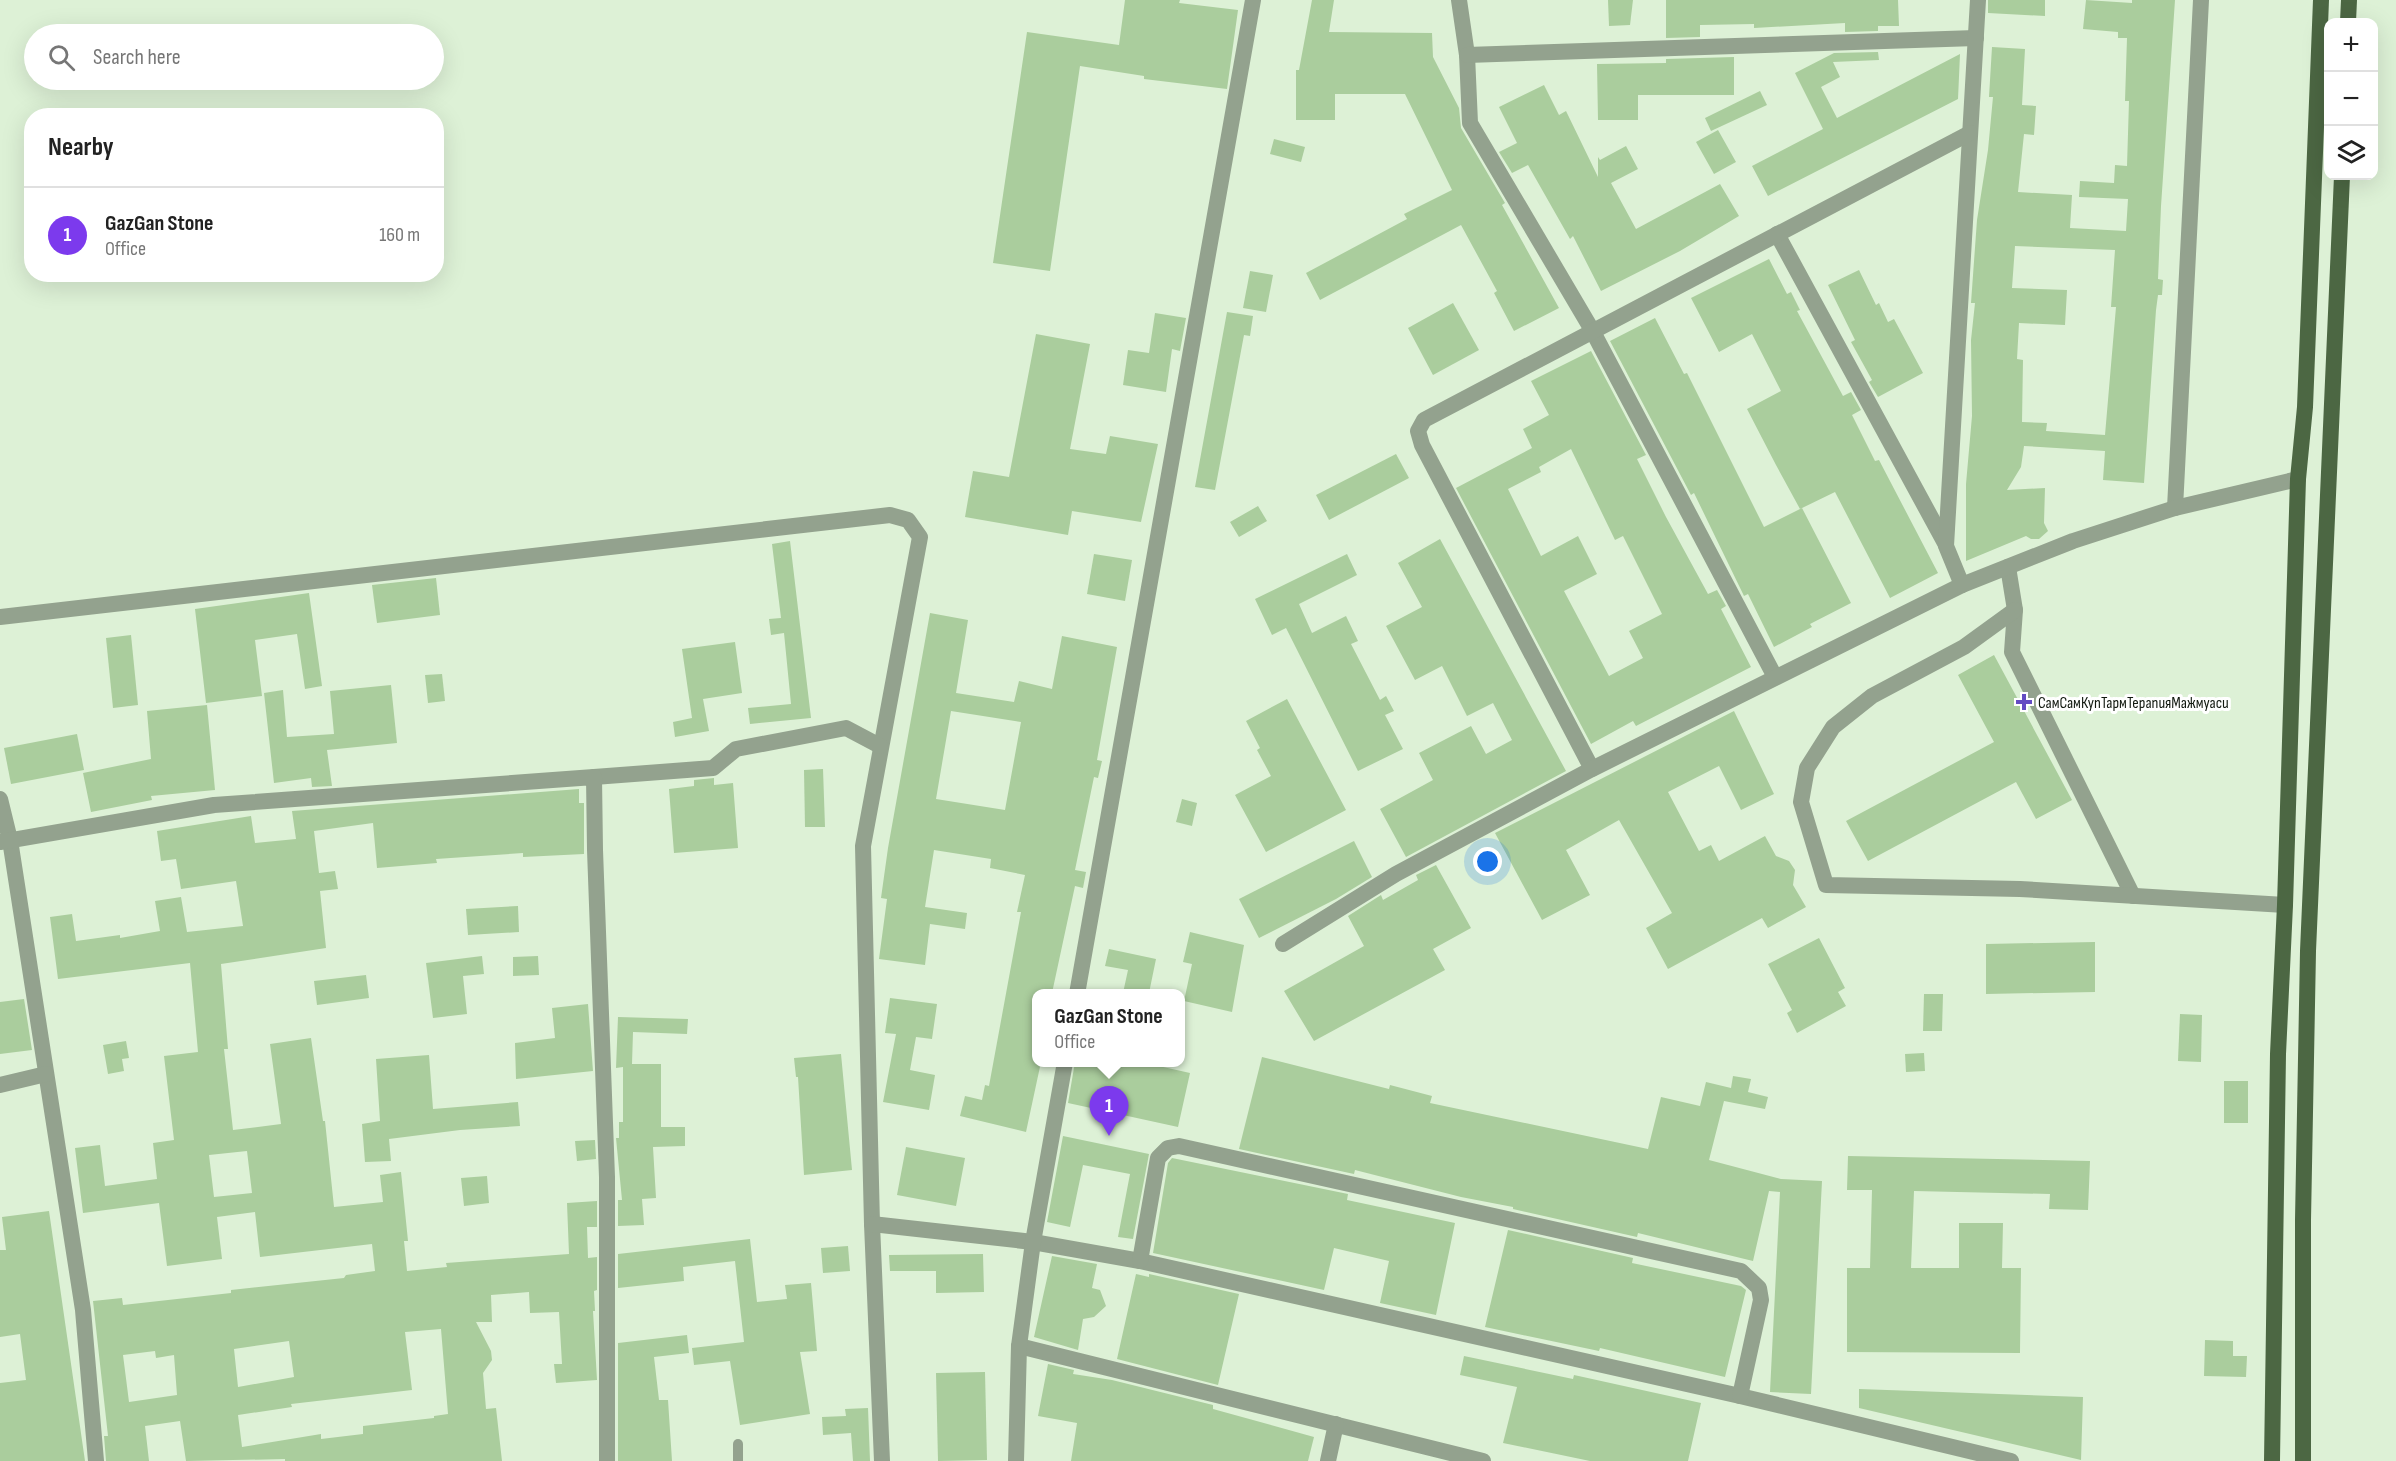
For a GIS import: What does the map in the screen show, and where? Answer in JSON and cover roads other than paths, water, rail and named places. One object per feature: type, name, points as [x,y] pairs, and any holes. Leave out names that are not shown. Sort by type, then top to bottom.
[{"type":"main road","points":[[2271,1461],[2278,1066],[2298,479],[2306,383],[2321,0]]},
{"type":"main road","points":[[2348,18],[2349,0]]},
{"type":"main road","points":[[2303,1461],[2302,1220],[2308,951],[2342,180]]},
{"type":"street","points":[[1078,989],[1253,0]]},
{"type":"street","points":[[1459,0],[1467,55],[1470,123],[1592,330],[1776,677]]},
{"type":"street","points":[[1946,546],[1978,0]]},
{"type":"street","points":[[2175,508],[2201,0]]},
{"type":"street","points":[[1467,55],[1976,38]]},
{"type":"street","points":[[1592,769],[1427,455],[1418,431],[1424,420],[1970,133]]},
{"type":"street","points":[[1777,234],[1946,546],[1962,585]]},
{"type":"street","points":[[1283,944],[1396,874],[1592,769],[1962,585],[2073,541],[2175,508],[2298,479]]},
{"type":"street","points":[[0,617],[890,515],[908,520],[920,537],[880,746],[864,846],[872,1224],[882,1461]]},
{"type":"street","points":[[2008,567],[2015,610],[2012,652],[2133,896]]},
{"type":"street","points":[[2015,610],[1964,647],[1872,696],[1833,727],[1807,768],[1800,802],[1826,885],[2020,889],[2285,905]]},
{"type":"street","points":[[5,841],[214,805],[713,768],[736,749],[846,728],[880,746]]},
{"type":"street","points":[[594,777],[594,850],[607,1177],[607,1461]]},
{"type":"street","points":[[0,799],[5,841],[46,1074],[82,1310],[96,1461]]},
{"type":"street","points":[[1016,1461],[1019,1346],[1033,1242],[1064,1067]]},
{"type":"street","points":[[0,1085],[46,1074]]},
{"type":"street","points":[[1140,1261],[1158,1158],[1168,1148],[1179,1146],[1741,1271],[1759,1288],[1761,1300],[1740,1396]]},
{"type":"street","points":[[872,1224],[1033,1242],[1140,1261],[1740,1396],[2011,1461]]},
{"type":"street","points":[[1019,1346],[1483,1461]]},
{"type":"street","points":[[1328,1461],[1336,1424]]},
{"type":"lane","points":[[738,1444],[738,1461]]},
{"type":"place","name":"СамСамКупТармТерапияМажмуаси","points":[[2024,702]]},
{"type":"place","name":"GazGan Stone","points":[[1109,1136]]}]
